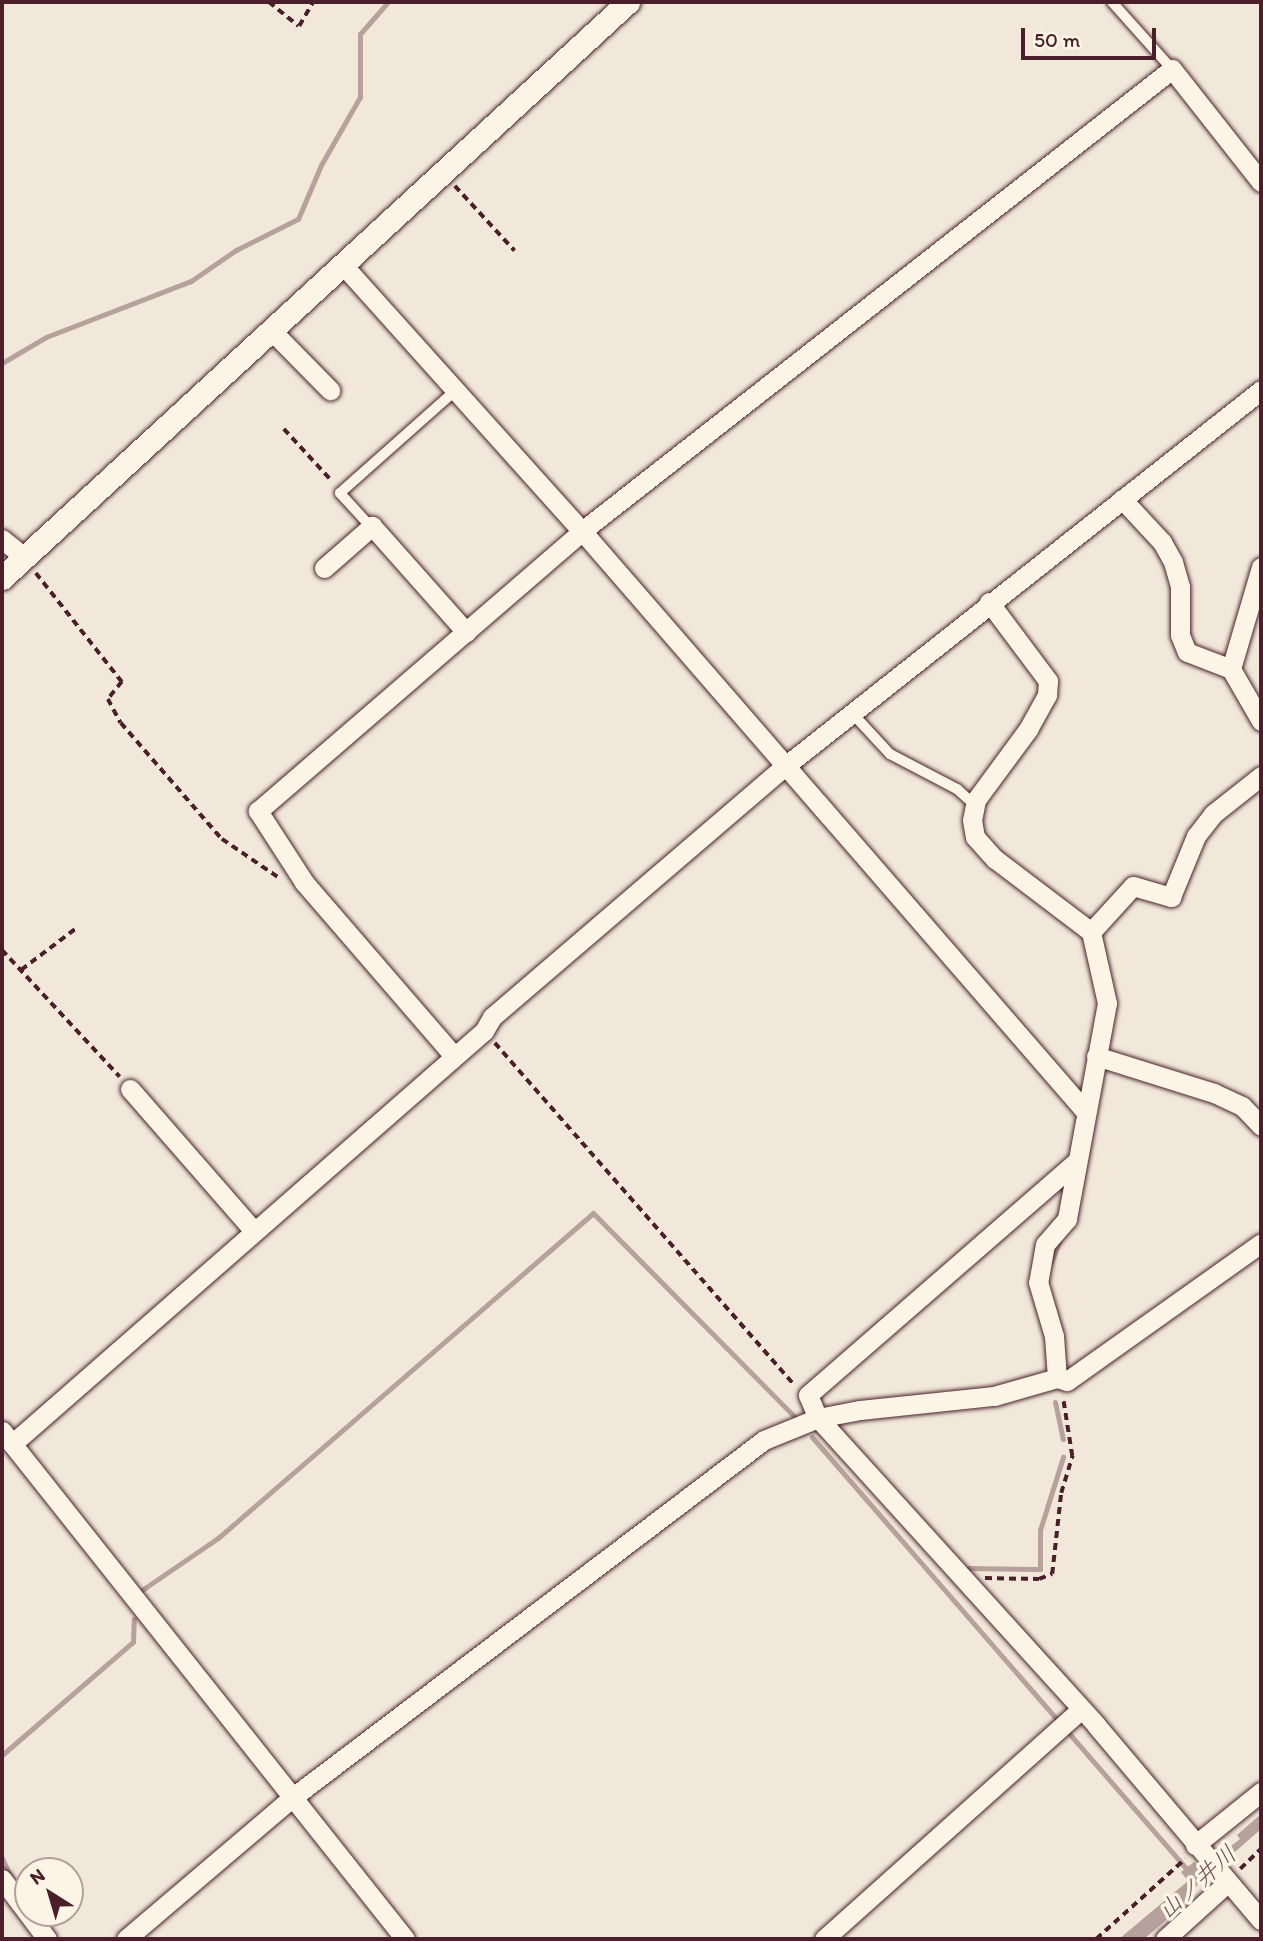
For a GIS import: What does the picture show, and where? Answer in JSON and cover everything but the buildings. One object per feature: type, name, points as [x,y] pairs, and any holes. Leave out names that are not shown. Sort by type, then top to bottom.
[{"type":"street","points":[[2,578],[270,329],[446,173],[628,2]]},
{"type":"street","points":[[454,1056],[303,882],[258,811],[582,531],[1172,69],[1261,181]]},
{"type":"street","points":[[343,265],[582,531],[1084,1111]]},
{"type":"street","points":[[270,329],[330,390]]},
{"type":"street","points":[[405,1939],[7,1438],[254,1231],[484,1031],[492,1017],[784,766],[850,711],[1261,390]]},
{"type":"street","points":[[1122,499],[1162,542],[1173,562],[1180,587],[1180,635],[1187,652],[1231,669],[1261,720]]},
{"type":"street","points":[[324,568],[370,527],[466,632]]},
{"type":"street","points":[[2,539],[24,558]]},
{"type":"street","points":[[1231,669],[1261,567]]},
{"type":"street","points":[[989,602],[1048,681],[1047,695],[975,806],[975,837],[995,859],[1091,932],[1107,1003],[1084,1111],[1067,1219],[1045,1244],[1038,1282],[1054,1336],[1057,1378]]},
{"type":"street","points":[[1091,932],[1133,886],[1171,897],[1196,836],[1213,814],[1261,776]]},
{"type":"street","points":[[1096,1056],[1214,1093],[1242,1106],[1261,1126]]},
{"type":"street","points":[[131,1089],[254,1231]]},
{"type":"street","points":[[1076,1163],[808,1395],[818,1418],[1079,1711],[1096,1725],[1261,1920]]},
{"type":"street","points":[[126,1939],[293,1797],[741,1454],[818,1418],[919,1401],[994,1396],[1057,1378],[1067,1381],[1261,1243]]},
{"type":"street","points":[[824,1939],[1079,1711]]},
{"type":"street","points":[[1196,1846],[1261,1792]]},
{"type":"street","points":[[2,1879],[47,1939]]},
{"type":"street","points":[[1165,1939],[1228,1882]]},
{"type":"lane","points":[[1112,2],[1172,69]]},
{"type":"lane","points":[[370,527],[341,491],[456,390]]},
{"type":"lane","points":[[850,711],[890,754],[957,789],[975,806]]},
{"type":"path","points":[[270,2],[299,26],[313,2]]},
{"type":"path","points":[[446,173],[474,210],[515,251]]},
{"type":"path","points":[[284,429],[341,491]]},
{"type":"path","points":[[24,558],[122,682],[108,699],[121,723],[222,839],[280,878]]},
{"type":"path","points":[[21,970],[75,929]]},
{"type":"path","points":[[2,950],[131,1089]]},
{"type":"path","points":[[484,1031],[800,1392],[808,1395]]},
{"type":"path","points":[[966,1583],[993,1575],[1039,1580],[1052,1574],[1061,1493],[1071,1469],[1073,1441],[1057,1378]]},
{"type":"path","points":[[1096,1939],[1196,1846]]},
{"type":"path","points":[[1228,1882],[1261,1849]]},
{"type":"water","name":"山ノ井川","points":[[1261,1814],[1261,1829],[1192,1890],[1193,1894],[1164,1922],[1144,1939],[1119,1939],[1188,1881],[1181,1872],[1194,1862],[1201,1869],[1240,1839],[1237,1835]]},
{"type":"waterway","points":[[2,363],[46,337],[191,281],[236,250],[298,219],[321,165],[360,97],[360,34],[388,2]]},
{"type":"waterway","points":[[142,1590],[218,1538],[593,1213],[795,1417]]},
{"type":"waterway","points":[[1051,1262],[1059,1242]]},
{"type":"waterway","points":[[1055,1402],[1063,1439]]},
{"type":"waterway","name":"山ノ井川","points":[[812,1437],[1191,1874]]},
{"type":"waterway","points":[[968,1568],[1040,1569],[1040,1530],[1063,1457]]},
{"type":"waterway","points":[[2,1755],[133,1642],[134,1619]]},
{"type":"waterway","points":[[2,1858],[10,1876]]}]
